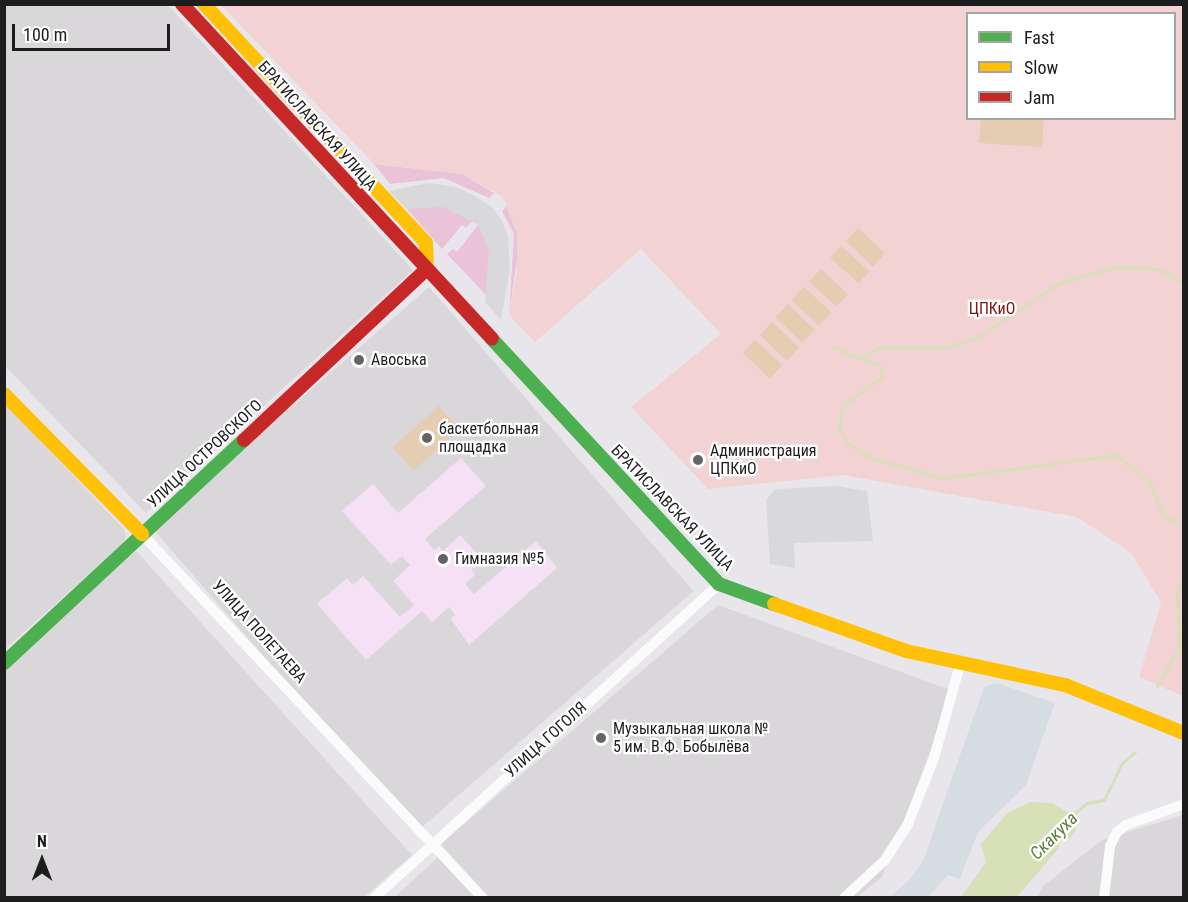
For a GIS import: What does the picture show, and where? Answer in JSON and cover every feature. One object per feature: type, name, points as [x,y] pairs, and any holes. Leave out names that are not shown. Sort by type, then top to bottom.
[{"type":"street","name":"БРАТИСЛАВСКАЯ УЛИЦА","points":[[183,4],[719,584],[855,635],[960,665],[988,666],[1039,677],[1184,733]]},
{"type":"street","name":"БРАТИСЛАВСКАЯ УЛИЦА","points":[[204,4],[426,243],[427,269]]},
{"type":"street","name":"УЛИЦА ОСТРОВСКОГО","points":[[4,663],[427,269]]},
{"type":"street","name":"УЛИЦА ПОЛЕТАЕВА","points":[[4,394],[142,534],[483,897]]},
{"type":"street","name":"УЛИЦА ГОГОЛЯ","points":[[374,897],[719,584]]},
{"type":"street","points":[[844,897],[885,860],[909,824],[934,758],[960,665]]},
{"type":"street","points":[[1104,897],[1110,846],[1117,832],[1126,825],[1184,804]]},
{"type":"shaded area","points":[[5,4],[168,5],[413,270],[146,513],[5,366]]},
{"type":"shaded area","points":[[981,120],[1044,120],[1042,147],[979,143]]},
{"type":"shaded area","points":[[374,164],[462,174],[494,193],[489,198],[444,178],[390,184]]},
{"type":"shaded area","points":[[428,183],[456,187],[475,196],[492,207],[502,221],[508,236],[510,268],[501,320],[485,302],[489,248],[478,225],[444,207],[407,209],[389,191]]},
{"type":"shaded area","points":[[419,206],[444,207],[473,220],[466,228],[462,225],[442,249],[407,209]]},
{"type":"shaded area","points":[[507,206],[517,234],[518,253],[509,315],[514,234],[502,211]]},
{"type":"shaded area","points":[[478,225],[489,248],[487,296],[447,254],[453,249],[457,252]]},
{"type":"shaded area","points":[[858,228],[885,253],[873,266],[846,241]]},
{"type":"shaded area","points":[[841,246],[869,271],[859,283],[830,258]]},
{"type":"shaded area","points":[[821,269],[848,294],[836,307],[809,281]]},
{"type":"shaded area","points":[[429,287],[693,591],[416,832],[152,528]]},
{"type":"shaded area","points":[[804,287],[831,312],[819,325],[792,300]]},
{"type":"shaded area","points":[[788,304],[815,330],[802,343],[775,317]]},
{"type":"shaded area","points":[[772,322],[799,347],[787,360],[760,335]]},
{"type":"shaded area","points":[[755,340],[782,365],[770,378],[743,353]]},
{"type":"shaded area","points":[[4,403],[124,529],[126,537],[121,545],[5,649]]},
{"type":"shaded area","name":"баскетбольная площадка","points":[[439,406],[460,429],[414,471],[393,447]]},
{"type":"shaded area","name":"Гимназия №5","points":[[461,458],[486,486],[425,539],[434,550],[439,546],[443,551],[460,535],[482,559],[471,569],[475,575],[465,584],[474,594],[536,541],[557,568],[469,645],[451,619],[455,615],[449,607],[432,622],[422,611],[366,660],[317,604],[347,578],[353,585],[363,576],[400,617],[414,605],[393,581],[410,565],[402,556],[391,565],[342,511],[373,484],[398,513]]},
{"type":"shaded area","points":[[836,486],[867,491],[873,541],[794,543],[795,568],[770,564],[766,500],[776,489]]},
{"type":"shaded area","points":[[136,551],[412,855],[364,897],[5,897],[4,669]]},
{"type":"shaded area","points":[[718,605],[953,691],[882,877],[857,897],[489,897],[441,844]]},
{"type":"shaded area","points":[[997,683],[1055,703],[1026,785],[978,832],[960,879],[948,875],[928,897],[890,897],[909,880],[923,861],[984,687]]},
{"type":"shaded area","points":[[1183,815],[1183,897],[1037,898],[1043,886],[1102,840]]},
{"type":"shaded area","points":[[438,857],[475,897],[394,898]]},
{"type":"green space","name":"ЦПКиО","points":[[221,5],[1183,5],[1183,696],[1139,677],[1161,602],[1131,553],[1077,517],[843,475],[708,489],[631,407],[721,334],[641,249],[535,342],[509,315],[517,271],[517,234],[503,197],[462,174],[374,164]]},
{"type":"water","points":[[1031,802],[1052,803],[1072,815],[1076,830],[1069,839],[1060,841],[1059,848],[1017,897],[961,897],[986,862],[981,844],[1007,813]]},
{"type":"waterway","points":[[861,357],[881,347],[949,347],[979,336],[1059,283],[1115,267],[1158,269],[1184,283]]},
{"type":"waterway","points":[[832,347],[880,366],[883,376],[843,405],[839,429],[847,442],[870,458],[944,478],[1116,455],[1151,484],[1163,516],[1184,525]]},
{"type":"waterway","name":"Скакуха","points":[[1157,686],[1179,648],[1177,591],[1184,578]]},
{"type":"waterway","name":"Скакуха","points":[[1069,818],[1087,803],[1104,800],[1122,763],[1135,752]]},
{"type":"traffic: fast","points":[[492,339],[719,584],[774,604]]},
{"type":"traffic: fast","points":[[4,663],[244,440]]},
{"type":"traffic: slow","points":[[204,4],[426,243],[427,269]]},
{"type":"traffic: slow","points":[[4,394],[142,534]]},
{"type":"traffic: slow","points":[[774,604],[906,651],[1065,685],[1184,733]]},
{"type":"traffic: jam","points":[[182,4],[492,339]]},
{"type":"traffic: jam","points":[[244,440],[427,269]]},
{"type":"place","name":"Авоська","points":[[359,360]]},
{"type":"place","name":"баскетбольная площадка","points":[[427,438]]},
{"type":"place","name":"Администрация ЦПКиО","points":[[698,460]]},
{"type":"place","name":"Гимназия №5","points":[[443,559]]},
{"type":"place","name":"Музыкальная школа № 5 им. В.Ф. Бобылёва","points":[[601,738]]}]
